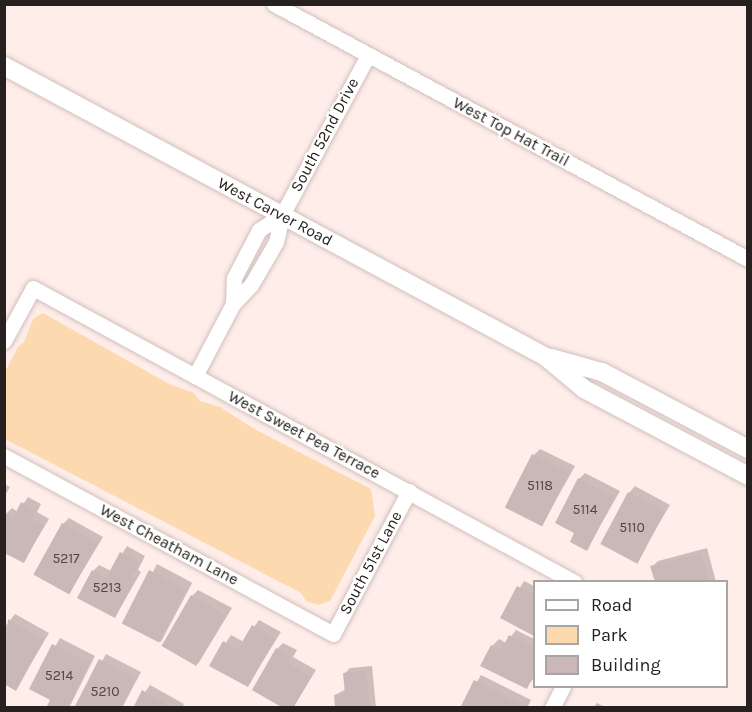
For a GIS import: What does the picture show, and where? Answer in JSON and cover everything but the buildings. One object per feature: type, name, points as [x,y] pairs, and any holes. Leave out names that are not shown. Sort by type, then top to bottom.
[{"type":"street","name":"West Top Hat Trail","points":[[274,4],[747,259]]},
{"type":"street","name":"South 52nd Drive","points":[[195,376],[233,304],[251,285],[276,242],[282,215],[368,55]]},
{"type":"street","name":"West Carver Road","points":[[4,66],[546,357],[584,389],[747,476]]},
{"type":"street","name":"West Sweet Pea Terrace","points":[[4,341],[33,288],[570,580]]},
{"type":"street","name":"West Carver Road","points":[[546,357],[602,372],[747,449]]},
{"type":"street","name":"West Cheatham Lane","points":[[4,456],[333,634]]},
{"type":"street","name":"South 51st Lane","points":[[333,634],[409,492]]},
{"type":"street","points":[[552,708],[562,688]]},
{"type":"green space","points":[[43,313],[169,384],[194,393],[200,401],[220,407],[256,430],[371,489],[375,516],[330,601],[318,605],[306,601],[301,593],[5,439],[5,372],[18,347],[24,342],[33,319]]}]
